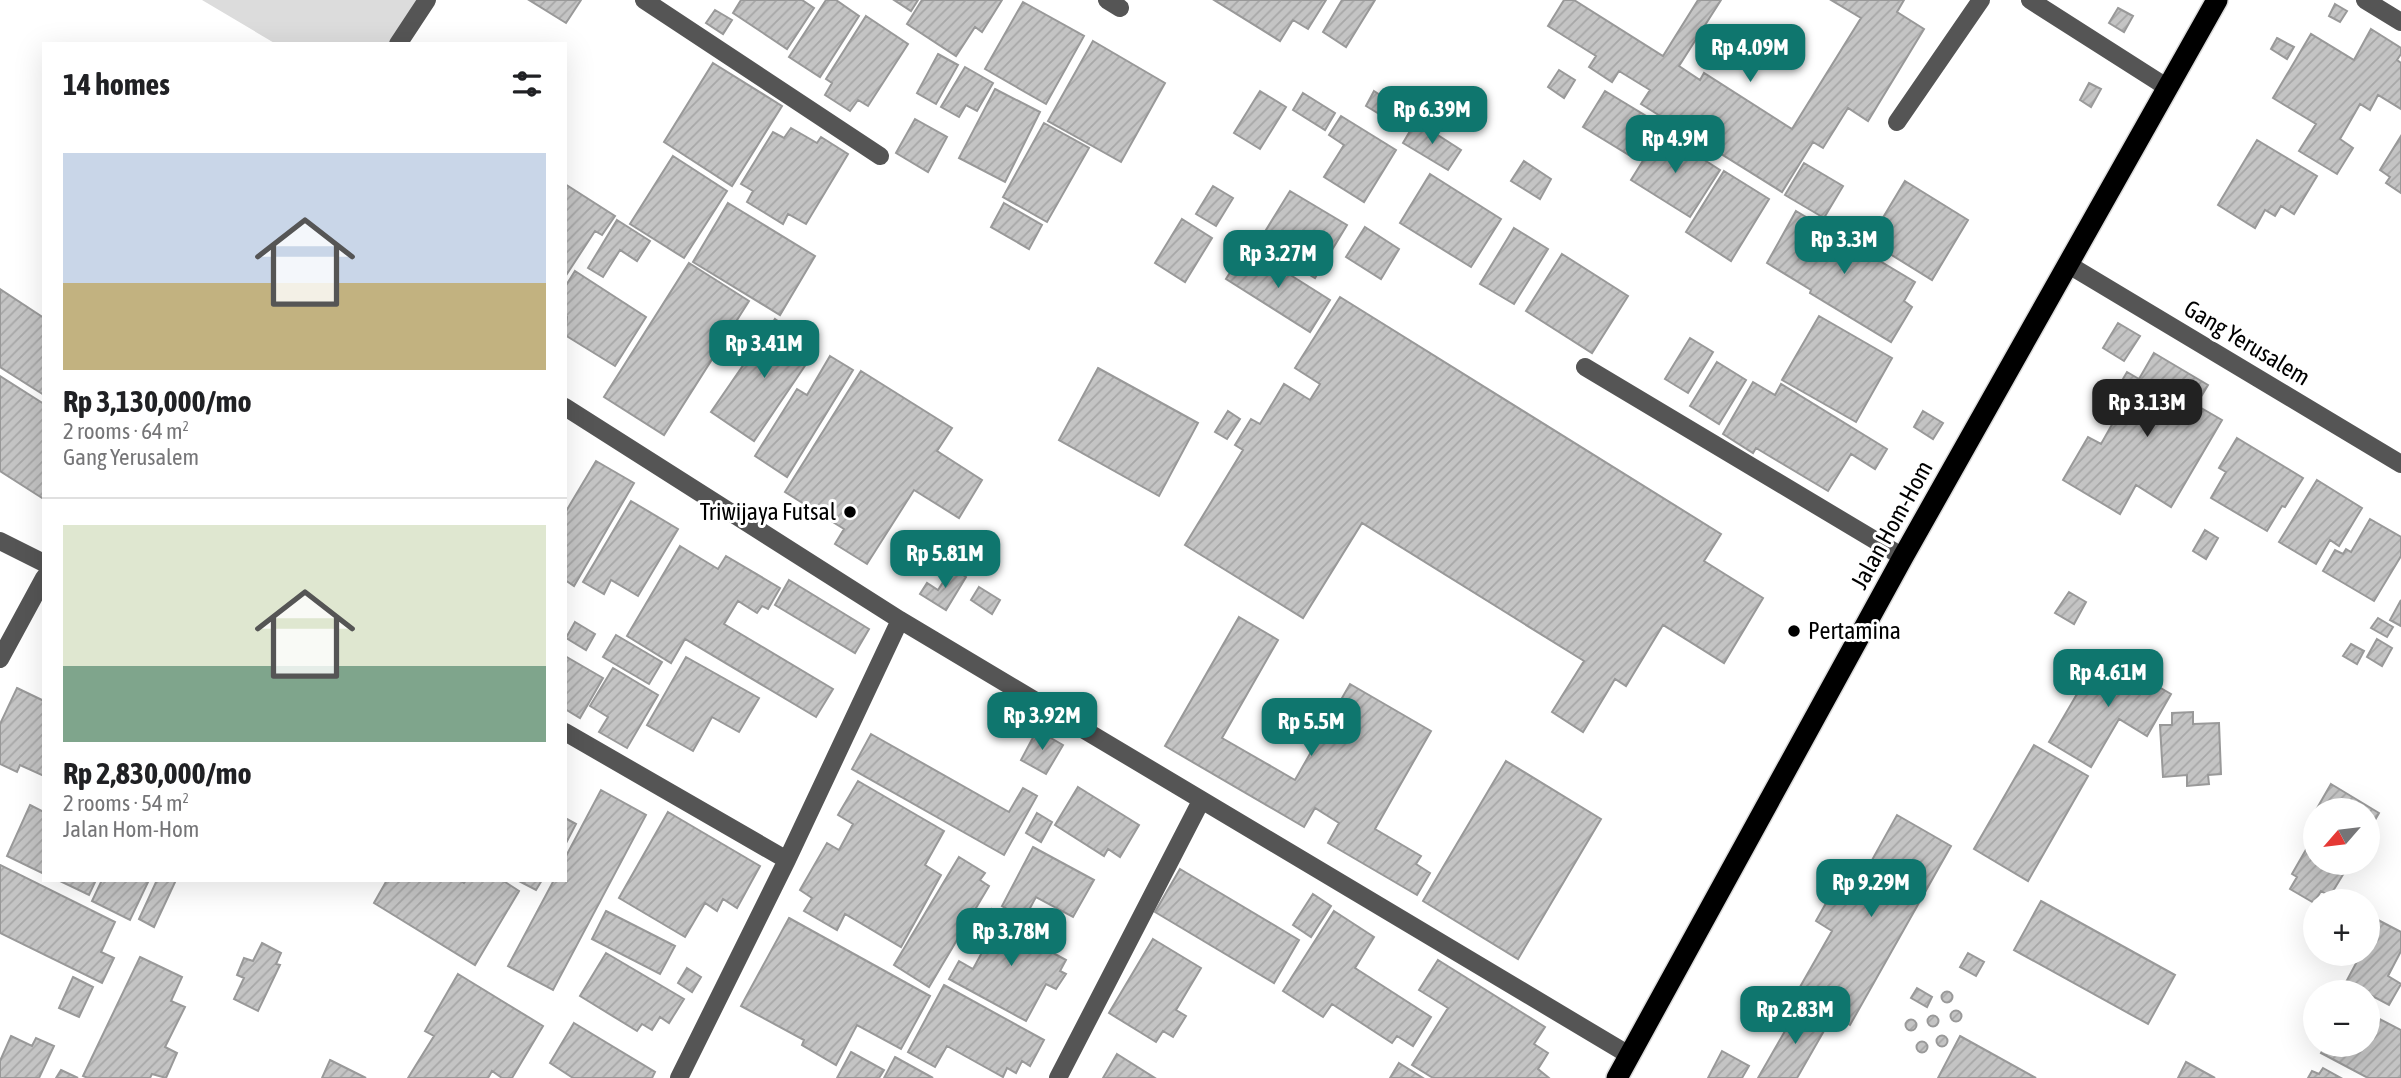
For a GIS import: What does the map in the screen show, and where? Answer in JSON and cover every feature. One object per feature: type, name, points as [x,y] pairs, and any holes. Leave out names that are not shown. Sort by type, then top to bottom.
[{"type":"highway","name":"Jalan Hom-Hom","points":[[1617,1078],[1903,556],[2217,0]]},
{"type":"street","points":[[399,42],[427,0]]},
{"type":"street","points":[[644,0],[880,156]]},
{"type":"street","points":[[1896,122],[1981,0]]},
{"type":"street","points":[[2030,0],[2168,88]]},
{"type":"street","points":[[2365,0],[2401,22]]},
{"type":"street","name":"Gang Yerusalem","points":[[2069,265],[2401,464]]},
{"type":"street","points":[[1585,367],[1903,556]]},
{"type":"street","points":[[567,408],[900,620],[1629,1055]]},
{"type":"street","points":[[0,541],[42,562]]},
{"type":"street","points":[[0,659],[42,582]]},
{"type":"street","points":[[679,1078],[787,860],[900,620]]},
{"type":"street","points":[[567,733],[787,860]]},
{"type":"street","points":[[1058,1078],[1201,801]]},
{"type":"shaded area","points":[[202,0],[425,0],[397,42],[273,42]]},
{"type":"building","points":[[529,0],[581,0],[566,23]]},
{"type":"building","points":[[741,0],[802,0],[814,8],[787,49],[733,13]]},
{"type":"building","points":[[826,0],[836,0],[859,16],[820,77],[789,57]]},
{"type":"building","points":[[894,0],[918,0],[911,11]]},
{"type":"building","points":[[922,0],[1002,0],[982,32],[975,27],[956,56],[907,24]]},
{"type":"building","points":[[1214,0],[1326,0],[1308,29],[1293,20],[1280,41]]},
{"type":"building","points":[[1342,0],[1375,0],[1346,47],[1323,32]]},
{"type":"building","points":[[1564,0],[1574,0],[1663,56],[1698,0],[1721,0],[1679,66],[1700,80],[1704,73],[1792,129],[1861,18],[1831,0],[1904,0],[1897,12],[1924,29],[1868,121],[1848,108],[1823,148],[1813,142],[1782,192],[1641,104],[1650,90],[1619,71],[1612,82],[1589,67],[1596,56],[1548,26]]},
{"type":"building","points":[[1023,2],[1084,36],[1046,104],[985,69]]},
{"type":"building","points":[[2335,4],[2347,11],[2340,22],[2329,16]]},
{"type":"building","points":[[2118,8],[2133,16],[2124,32],[2109,23]]},
{"type":"building","points":[[715,10],[732,20],[723,34],[706,23]]},
{"type":"building","points":[[866,16],[908,44],[868,106],[858,100],[850,111],[825,95],[832,83],[826,79]]},
{"type":"building","points":[[2371,29],[2401,48],[2397,60],[2401,63],[2401,109],[2378,95],[2370,110],[2360,104],[2340,139],[2353,148],[2337,174],[2299,151],[2316,124],[2273,98],[2311,34],[2354,60]]},
{"type":"building","points":[[2277,38],[2294,47],[2287,59],[2271,49]]},
{"type":"building","points":[[1093,41],[1165,83],[1121,162],[1048,121]]},
{"type":"building","points":[[938,54],[958,65],[936,104],[917,93]]},
{"type":"building","points":[[713,63],[782,106],[732,186],[664,142]]},
{"type":"building","points":[[965,67],[993,83],[977,111],[966,105],[959,117],[941,107]]},
{"type":"building","points":[[1559,70],[1575,80],[1564,98],[1548,87]]},
{"type":"building","points":[[2089,83],[2101,89],[2091,107],[2080,100]]},
{"type":"building","points":[[995,89],[1040,112],[1005,182],[959,158]]},
{"type":"building","points":[[1260,91],[1286,107],[1260,149],[1234,133]]},
{"type":"building","points":[[1374,91],[1399,107],[1391,121],[1366,106]]},
{"type":"building","points":[[1605,91],[1651,119],[1647,127],[1654,132],[1639,156],[1631,151],[1629,155],[1583,127]]},
{"type":"building","points":[[1303,93],[1335,113],[1325,130],[1293,110]]},
{"type":"building","points":[[1341,116],[1396,150],[1364,202],[1324,177],[1344,145],[1329,135]]},
{"type":"building","points":[[915,119],[947,137],[928,172],[896,153]]},
{"type":"building","points":[[1416,121],[1461,150],[1448,170],[1403,143]]},
{"type":"building","points":[[1044,123],[1089,148],[1047,222],[1003,197]]},
{"type":"building","points":[[791,128],[817,143],[821,137],[848,154],[806,224],[788,214],[783,224],[747,202],[753,191],[741,184],[773,132],[784,138]]},
{"type":"building","points":[[1661,132],[1720,170],[1690,217],[1631,180]]},
{"type":"building","points":[[2401,136],[2401,193],[2386,183],[2390,177],[2380,170]]},
{"type":"building","points":[[2257,140],[2317,176],[2294,214],[2281,206],[2275,216],[2265,210],[2255,228],[2218,205]]},
{"type":"building","points":[[673,156],[727,191],[684,258],[630,224]]},
{"type":"building","points":[[1524,161],[1551,179],[1540,199],[1511,181]]},
{"type":"building","points":[[1804,163],[1843,186],[1824,218],[1785,195]]},
{"type":"building","points":[[1724,171],[1769,199],[1731,261],[1686,232]]},
{"type":"building","points":[[1430,174],[1501,219],[1471,267],[1400,223]]},
{"type":"building","points":[[1905,181],[1968,220],[1932,280],[1869,241]]},
{"type":"building","points":[[567,185],[615,216],[602,235],[595,231],[567,274]]},
{"type":"building","points":[[1213,186],[1233,198],[1216,226],[1196,214]]},
{"type":"building","points":[[1290,191],[1347,225],[1315,278],[1258,243]]},
{"type":"building","points":[[728,203],[815,256],[780,315],[693,262]]},
{"type":"building","points":[[1004,203],[1042,225],[1029,249],[991,227]]},
{"type":"building","points":[[1796,211],[1915,282],[1904,301],[1912,307],[1891,342],[1810,293],[1811,290],[1767,263]]},
{"type":"building","points":[[1182,219],[1212,238],[1185,282],[1155,263]]},
{"type":"building","points":[[617,220],[650,241],[637,261],[620,250],[603,277],[588,268]]},
{"type":"building","points":[[1365,227],[1399,249],[1381,279],[1346,257]]},
{"type":"building","points":[[1514,228],[1548,249],[1514,304],[1480,284]]},
{"type":"building","points":[[1246,247],[1330,300],[1310,332],[1226,279]]},
{"type":"building","points":[[1562,254],[1628,296],[1592,353],[1526,311]]},
{"type":"building","points":[[689,263],[749,301],[664,435],[604,397]]},
{"type":"building","points":[[575,271],[646,317],[615,366],[567,336],[567,284]]},
{"type":"building","points":[[0,289],[42,317],[42,394],[0,367]]},
{"type":"building","points":[[1340,297],[1721,534],[1704,561],[1763,598],[1724,663],[1663,625],[1626,686],[1615,679],[1583,732],[1552,712],[1584,661],[1362,523],[1303,618],[1185,545],[1243,450],[1235,445],[1251,419],[1260,424],[1284,384],[1310,400],[1320,384],[1295,368]]},
{"type":"building","points":[[1819,316],[1892,358],[1856,422],[1782,380]]},
{"type":"building","points":[[775,319],[817,348],[754,441],[711,412]]},
{"type":"building","points":[[2118,323],[2140,336],[2124,361],[2103,348]]},
{"type":"building","points":[[1690,338],[1713,352],[1688,393],[1665,379]]},
{"type":"building","points":[[2154,353],[2208,385],[2196,405],[2222,420],[2171,507],[2136,485],[2120,514],[2063,480],[2088,437],[2101,444],[2122,407],[2110,401],[2127,372],[2139,379]]},
{"type":"building","points":[[830,356],[853,370],[787,477],[755,456],[797,389],[807,395]]},
{"type":"building","points":[[1717,362],[1746,380],[1719,424],[1690,406]]},
{"type":"building","points":[[1098,368],[1198,423],[1159,496],[1059,440]]},
{"type":"building","points":[[861,371],[952,428],[937,451],[982,480],[959,518],[914,490],[867,564],[835,544],[844,529],[785,492]]},
{"type":"building","points":[[0,376],[42,403],[42,498],[0,471]]},
{"type":"building","points":[[1753,382],[1775,395],[1781,384],[1887,449],[1875,469],[1851,454],[1828,491],[1756,448],[1753,453],[1723,434]]},
{"type":"building","points":[[1228,411],[1240,419],[1227,439],[1215,432]]},
{"type":"building","points":[[1923,411],[1943,423],[1933,439],[1914,427]]},
{"type":"building","points":[[2237,438],[2303,478],[2267,531],[2211,498],[2226,472],[2219,468]]},
{"type":"building","points":[[596,461],[634,483],[574,586],[567,581],[567,510]]},
{"type":"building","points":[[2317,480],[2362,508],[2339,546],[2330,540],[2316,564],[2279,542]]},
{"type":"building","points":[[631,501],[678,529],[638,596],[611,580],[604,594],[583,582]]},
{"type":"building","points":[[2370,519],[2401,537],[2401,556],[2374,601],[2323,571],[2335,550],[2343,554],[2346,549],[2351,552]]},
{"type":"building","points":[[2205,530],[2218,538],[2206,559],[2193,551]]},
{"type":"building","points":[[680,546],[718,569],[726,556],[780,588],[768,609],[762,606],[757,613],[738,601],[724,624],[833,689],[816,717],[685,639],[671,663],[627,636]]},
{"type":"building","points":[[952,568],[966,577],[946,610],[920,594],[927,583],[938,590]]},
{"type":"building","points":[[789,580],[869,629],[855,653],[775,605]]},
{"type":"building","points":[[979,587],[1000,600],[992,614],[971,600]]},
{"type":"building","points":[[2069,592],[2086,602],[2074,624],[2055,613]]},
{"type":"building","points":[[2401,600],[2401,626],[2390,620]]},
{"type":"building","points":[[1239,617],[1278,640],[1222,738],[1295,780],[1350,684],[1431,731],[1375,829],[1421,856],[1416,864],[1430,873],[1417,895],[1328,843],[1339,823],[1315,808],[1304,827],[1165,746]]},
{"type":"building","points":[[2378,618],[2393,627],[2387,637],[2371,628]]},
{"type":"building","points":[[575,622],[595,634],[586,650],[567,636]]},
{"type":"building","points":[[616,635],[662,662],[649,684],[603,657]]},
{"type":"building","points":[[2377,639],[2392,648],[2382,666],[2367,657]]},
{"type":"building","points":[[2351,644],[2364,651],[2357,664],[2343,656]]},
{"type":"building","points":[[2101,653],[2171,694],[2147,736],[2119,719],[2091,767],[2049,742]]},
{"type":"building","points":[[567,657],[603,678],[580,718],[567,710]]},
{"type":"building","points":[[686,657],[759,698],[739,732],[712,717],[693,751],[647,725]]},
{"type":"building","points":[[613,668],[658,695],[627,748],[599,732],[608,717],[590,706]]},
{"type":"building","points":[[17,688],[42,700],[42,775],[20,765],[17,772],[0,764],[0,724]]},
{"type":"building","points":[[2193,712],[2193,724],[2219,723],[2221,774],[2208,775],[2209,784],[2187,786],[2187,775],[2163,777],[2160,725],[2172,725],[2172,713]]},
{"type":"building","points":[[1037,730],[1063,745],[1046,774],[1021,760]]},
{"type":"building","points":[[871,734],[1009,812],[1023,788],[1037,796],[1004,855],[852,769]]},
{"type":"building","points":[[2034,745],[2088,776],[2028,881],[1974,849]]},
{"type":"building","points":[[1506,761],[1601,819],[1518,959],[1423,901]]},
{"type":"building","points":[[858,781],[944,831],[925,865],[941,875],[901,947],[845,914],[837,930],[804,911],[812,898],[800,890],[827,843],[839,850],[853,824],[838,815]]},
{"type":"building","points":[[2331,784],[2354,798],[2323,798]]},
{"type":"building","points":[[1078,787],[1139,825],[1120,857],[1108,849],[1104,856],[1055,825]]},
{"type":"building","points":[[601,790],[646,815],[553,990],[508,966],[553,882],[567,882],[567,854]]},
{"type":"building","points":[[30,805],[42,811],[42,873],[7,856]]},
{"type":"building","points":[[668,812],[760,866],[737,908],[723,899],[717,911],[705,903],[685,937],[619,898]]},
{"type":"building","points":[[1037,813],[1052,822],[1041,842],[1026,833]]},
{"type":"building","points":[[1897,815],[1951,846],[1850,1025],[1796,994],[1832,931],[1816,921],[1839,880],[1856,889]]},
{"type":"building","points":[[567,819],[576,824],[567,841]]},
{"type":"building","points":[[1033,847],[1094,880],[1073,917],[1036,897],[1024,919],[1002,906]]},
{"type":"building","points":[[2303,855],[2303,875],[2343,875],[2334,889],[2303,889],[2303,897],[2290,889],[2297,877],[2292,874]]},
{"type":"building","points":[[959,857],[985,873],[980,880],[989,886],[929,987],[894,965]]},
{"type":"building","points":[[0,865],[115,922],[101,952],[114,958],[102,983],[0,933]]},
{"type":"building","points":[[1180,869],[1299,940],[1274,983],[1155,912]]},
{"type":"building","points":[[62,882],[95,882],[89,895]]},
{"type":"building","points":[[101,882],[148,882],[130,920],[92,901]]},
{"type":"building","points":[[156,882],[175,882],[154,927],[139,919]]},
{"type":"building","points":[[386,882],[505,882],[519,891],[475,965],[374,903]]},
{"type":"building","points":[[521,882],[541,882],[536,890]]},
{"type":"building","points":[[1313,894],[1331,906],[1311,937],[1293,925]]},
{"type":"building","points":[[2041,901],[2175,975],[2148,1024],[2014,950]]},
{"type":"building","points":[[992,909],[1035,933],[1031,941],[1066,960],[1060,971],[1066,974],[1056,989],[1046,984],[1026,1021],[949,979],[959,961],[973,969],[992,934],[982,929]]},
{"type":"building","points":[[606,911],[675,946],[660,974],[592,939]]},
{"type":"building","points":[[1334,911],[1374,937],[1355,968],[1431,1017],[1413,1046],[1397,1036],[1392,1043],[1332,1004],[1323,1017],[1283,991]]},
{"type":"building","points":[[789,918],[930,996],[901,1049],[857,1025],[836,1065],[802,1045],[804,1040],[741,1006]]},
{"type":"building","points":[[2380,921],[2401,932],[2401,951],[2388,976],[2401,984],[2389,1005],[2380,1000],[2380,980],[2347,980],[2355,966],[2380,966]]},
{"type":"building","points":[[1153,939],[1201,968],[1176,1010],[1186,1016],[1173,1037],[1163,1031],[1156,1042],[1109,1013]]},
{"type":"building","points":[[262,943],[281,953],[276,964],[280,965],[258,1011],[234,999],[244,978],[237,975],[244,958],[253,961]]},
{"type":"building","points":[[606,953],[684,999],[669,1023],[660,1017],[652,1030],[642,1024],[637,1031],[580,996]]},
{"type":"building","points":[[1968,953],[1984,962],[1976,976],[1960,967]]},
{"type":"building","points":[[140,957],[182,977],[171,1001],[185,1007],[165,1047],[177,1053],[166,1078],[152,1074],[150,1078],[83,1076]]},
{"type":"building","points":[[1438,960],[1545,1027],[1534,1044],[1548,1053],[1538,1069],[1549,1078],[1433,1078],[1412,1065],[1448,1008],[1419,990]]},
{"type":"building","points":[[687,968],[701,977],[692,992],[678,983]]},
{"type":"building","points":[[458,974],[543,1026],[512,1078],[502,1078],[492,1071],[488,1078],[408,1078],[434,1036],[425,1031]]},
{"type":"building","points":[[73,977],[93,987],[79,1017],[59,1008]]},
{"type":"building","points":[[944,985],[1044,1040],[1030,1066],[1022,1061],[1016,1073],[1007,1068],[1003,1077],[947,1046],[935,1067],[908,1052]]},
{"type":"building","points":[[1917,988],[1932,997],[1927,1007],[1911,998]]},
{"type":"building","points":[[1947,991],[1953,997],[1947,1003],[1941,997]]},
{"type":"building","points":[[1800,1005],[1829,1022],[1797,1078],[1758,1078]]},
{"type":"building","points":[[1956,1010],[1962,1016],[1956,1022],[1950,1016]]},
{"type":"building","points":[[1933,1015],[1939,1021],[1933,1027],[1927,1021]]},
{"type":"building","points":[[1911,1019],[1917,1025],[1911,1031],[1905,1025]]},
{"type":"building","points":[[2380,1019],[2401,1030],[2401,1078],[2368,1078],[2329,1057],[2380,1057]]},
{"type":"building","points":[[574,1023],[655,1072],[652,1078],[573,1078],[550,1063]]},
{"type":"building","points":[[1942,1035],[1948,1041],[1942,1047],[1936,1041]]},
{"type":"building","points":[[11,1036],[32,1046],[36,1038],[54,1046],[39,1078],[0,1078],[0,1061]]},
{"type":"building","points":[[1960,1036],[2036,1078],[1938,1078]]},
{"type":"building","points":[[1922,1041],[1928,1047],[1922,1053],[1916,1047]]},
{"type":"building","points":[[1722,1051],[1749,1066],[1742,1078],[1708,1078]]},
{"type":"building","points":[[851,1052],[884,1070],[879,1078],[837,1078]]},
{"type":"building","points":[[1117,1054],[1155,1078],[1103,1078]]},
{"type":"building","points":[[895,1057],[933,1078],[884,1078]]},
{"type":"building","points":[[330,1060],[366,1078],[322,1078]]},
{"type":"building","points":[[2186,1062],[2215,1078],[2178,1078]]},
{"type":"building","points":[[1399,1063],[1423,1078],[1390,1078]]},
{"type":"building","points":[[2323,1068],[2341,1078],[2308,1078],[2312,1071],[2319,1074]]},
{"type":"building","points":[[61,1070],[78,1078],[56,1078]]},
{"type":"place","name":"Triwijaya Futsal","points":[[850,512]]},
{"type":"place","name":"Pertamina","points":[[1794,631]]}]
